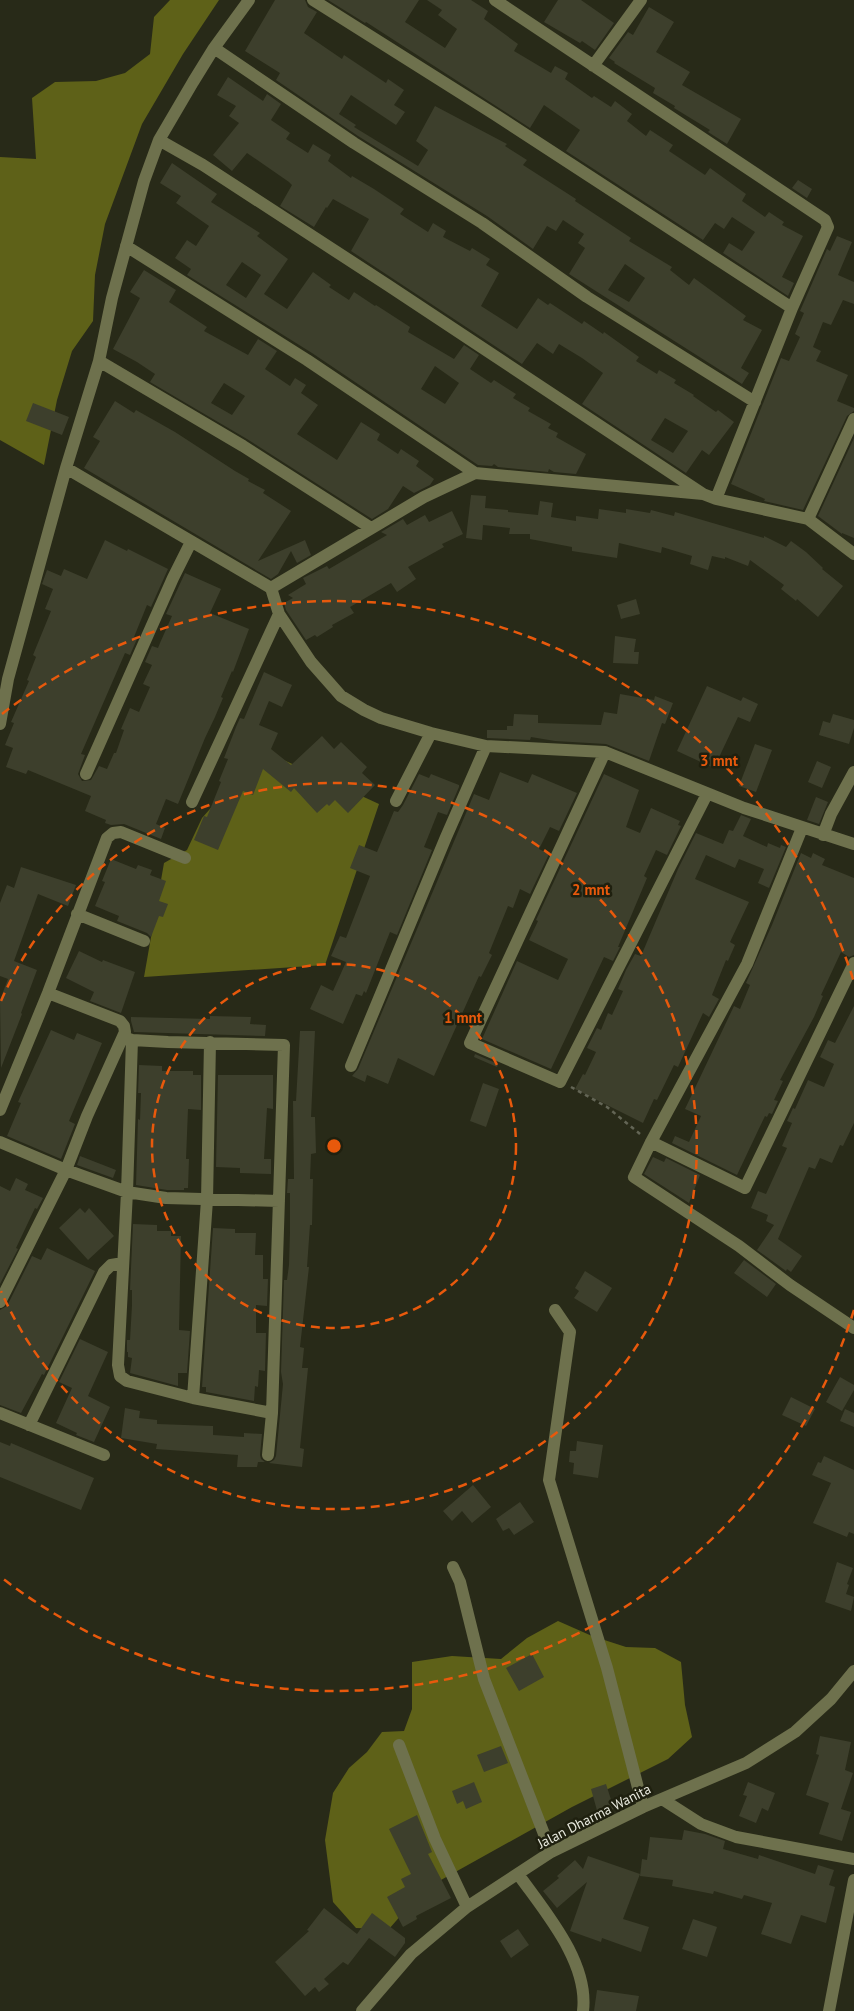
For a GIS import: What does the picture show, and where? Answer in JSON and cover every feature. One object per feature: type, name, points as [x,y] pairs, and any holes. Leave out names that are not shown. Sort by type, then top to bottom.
[{"type":"street","points":[[0,724],[8,679],[66,468],[99,361],[126,246],[144,181],[159,140],[214,48],[250,0]]},
{"type":"street","points":[[313,0],[494,114],[792,308]]},
{"type":"street","points":[[495,0],[825,220],[828,227],[792,308],[716,499]]},
{"type":"street","points":[[593,66],[641,0]]},
{"type":"street","points":[[214,48],[354,143],[482,223],[587,296],[755,402]]},
{"type":"street","points":[[159,140],[203,165],[389,286],[703,494],[716,499],[808,519],[854,554]]},
{"type":"street","points":[[126,246],[307,360],[476,473],[703,494]]},
{"type":"street","points":[[99,361],[243,446],[372,528]]},
{"type":"street","points":[[808,519],[854,419]]},
{"type":"street","points":[[66,468],[271,588],[279,614],[311,662],[341,696],[364,710],[381,718],[431,733],[486,746],[604,752],[707,794],[802,828],[854,844]]},
{"type":"street","points":[[271,588],[446,486],[476,473]]},
{"type":"street","points":[[86,774],[173,578],[191,542]]},
{"type":"street","points":[[192,802],[279,614]]},
{"type":"street","points":[[396,801],[431,733]]},
{"type":"street","points":[[351,1066],[486,746]]},
{"type":"street","points":[[604,752],[470,1042],[560,1082],[707,794]]},
{"type":"street","points":[[823,834],[831,814],[854,772]]},
{"type":"street","points":[[802,828],[746,964],[651,1142],[634,1178],[739,1246],[790,1285],[854,1328]]},
{"type":"street","points":[[0,1110],[48,993],[104,842],[113,833],[127,834],[186,858]]},
{"type":"street","points":[[77,914],[144,941]]},
{"type":"street","points":[[651,1142],[745,1188],[854,963]]},
{"type":"street","points":[[48,993],[121,1022],[128,1038],[127,1192],[118,1364],[120,1376],[127,1381],[193,1398],[272,1413]]},
{"type":"street","points":[[128,1038],[284,1045],[272,1413],[268,1455]]},
{"type":"street","points":[[0,1302],[66,1170],[87,1116],[128,1038]]},
{"type":"street","points":[[193,1398],[207,1200],[210,1042]]},
{"type":"street","points":[[0,1142],[66,1170],[127,1192],[166,1198],[279,1201]]},
{"type":"street","points":[[29,1426],[104,1272],[111,1264],[123,1263]]},
{"type":"street","points":[[555,1310],[570,1332],[549,1480],[607,1668],[643,1807]]},
{"type":"street","points":[[0,1414],[104,1455]]},
{"type":"street","points":[[453,1567],[460,1582],[484,1679],[552,1852]]},
{"type":"street","name":"Jalan Dharma Wanita","points":[[362,2011],[411,1954],[467,1907],[552,1852],[643,1807],[746,1763],[795,1732],[832,1698],[854,1671]]},
{"type":"street","points":[[399,1745],[435,1839],[467,1907]]},
{"type":"street","points":[[662,1799],[701,1824],[736,1838],[854,1859]]},
{"type":"street","points":[[518,1874],[551,1921],[577,1964],[585,1997],[584,2011]]},
{"type":"street","points":[[828,2011],[854,1880]]},
{"type":"path","points":[[560,1082],[607,1107],[614,1115],[651,1142]]},
{"type":"shaded area","points":[[170,0],[219,0],[183,54],[142,124],[105,224],[95,275],[93,321],[72,351],[57,400],[44,465],[0,440],[0,157],[36,159],[32,98],[55,82],[96,81],[125,73],[150,54],[154,17]]},
{"type":"shaded area","points":[[262,750],[379,804],[325,965],[144,977],[164,863],[187,850],[202,818]]},
{"type":"shaded area","points":[[558,1621],[592,1636],[626,1647],[655,1648],[681,1662],[685,1705],[692,1737],[668,1759],[572,1807],[423,1890],[389,1929],[356,1928],[333,1902],[325,1840],[333,1793],[349,1768],[367,1752],[382,1732],[404,1731],[412,1709],[412,1662],[452,1656],[501,1659],[527,1638]]},
{"type":"building","points":[[275,0],[305,0],[308,7],[317,12],[304,33],[342,59],[344,55],[386,83],[388,79],[404,90],[394,105],[405,112],[396,125],[351,95],[339,114],[356,125],[354,127],[418,166],[428,150],[416,141],[435,106],[507,144],[505,146],[527,160],[523,165],[576,199],[575,201],[631,238],[629,241],[672,267],[670,270],[689,285],[694,278],[746,316],[743,320],[762,330],[741,368],[749,373],[742,384],[569,274],[585,248],[578,243],[584,234],[563,220],[556,231],[547,226],[533,249],[487,216],[358,136],[276,80],[280,73],[245,51]],"holes":[[[625,264],[645,278],[629,302],[608,290]]]},
{"type":"building","points":[[328,0],[419,0],[405,22],[445,48],[457,29],[438,15],[442,10],[427,0],[471,0],[488,11],[484,19],[518,44],[514,51],[551,73],[555,66],[568,73],[565,79],[592,98],[594,96],[611,107],[615,101],[632,114],[627,121],[646,136],[650,130],[673,145],[669,151],[705,175],[710,168],[746,194],[742,201],[765,217],[769,212],[784,222],[782,225],[803,236],[782,277],[794,283],[788,296],[723,253],[729,243],[742,251],[755,232],[732,217],[724,229],[715,223],[703,240],[566,151],[580,130],[544,105],[530,128],[366,22]]},
{"type":"building","points":[[558,0],[581,0],[614,23],[595,50],[582,41],[580,43],[544,22]]},
{"type":"building","points":[[649,7],[674,22],[656,52],[690,72],[682,85],[741,119],[727,144],[708,132],[710,130],[653,93],[655,88],[609,58],[628,32],[633,35]]},
{"type":"building","points":[[228,77],[263,101],[267,94],[281,104],[271,120],[290,133],[286,139],[308,153],[313,144],[331,155],[328,161],[351,178],[352,176],[404,209],[400,214],[428,232],[433,223],[446,231],[443,237],[470,251],[472,248],[490,259],[486,265],[499,273],[481,306],[517,329],[538,298],[548,305],[550,303],[582,324],[584,321],[603,334],[604,332],[639,357],[636,361],[657,374],[659,370],[676,380],[674,383],[734,422],[709,455],[702,450],[686,473],[582,404],[603,373],[582,358],[559,344],[553,354],[537,343],[522,364],[351,251],[369,219],[333,199],[314,227],[280,206],[292,185],[247,153],[232,171],[213,155],[239,123],[229,116],[236,106],[217,95]],"holes":[[[665,418],[688,431],[673,453],[651,440]]]},
{"type":"building","points":[[172,163],[217,194],[211,202],[260,233],[257,236],[288,259],[264,294],[287,309],[313,272],[331,285],[329,287],[349,300],[354,292],[376,305],[410,327],[408,332],[454,359],[464,345],[479,355],[470,369],[491,383],[494,380],[516,394],[513,398],[530,408],[528,411],[551,424],[548,428],[558,433],[556,437],[586,454],[576,474],[554,472],[549,469],[548,472],[498,467],[494,464],[492,466],[478,465],[312,353],[187,275],[191,269],[175,258],[187,240],[196,246],[209,226],[176,203],[181,196],[160,183]],"holes":[[[242,262],[261,275],[246,298],[226,285]],[[435,366],[459,383],[445,404],[421,389]]]},
{"type":"building","points":[[798,180],[812,189],[807,198],[792,188]]},
{"type":"building","points":[[837,236],[852,242],[838,275],[854,282],[854,304],[843,300],[831,325],[823,322],[813,347],[821,351],[816,361],[848,375],[837,401],[854,408],[854,411],[847,416],[803,510],[764,501],[765,499],[731,484],[781,358],[789,361],[800,337],[795,334],[804,313],[800,311],[827,249],[830,251]]},
{"type":"building","points":[[144,270],[176,290],[169,302],[207,327],[204,331],[248,355],[258,339],[277,351],[265,369],[290,386],[295,378],[306,385],[301,393],[318,405],[297,434],[337,460],[361,422],[380,434],[377,440],[398,454],[401,449],[419,461],[416,466],[434,479],[430,485],[414,493],[403,486],[388,509],[372,519],[247,439],[150,382],[155,374],[113,349],[140,298],[130,292]],"holes":[[[224,383],[245,396],[232,415],[211,403]]]},
{"type":"building","points":[[115,401],[134,413],[136,410],[175,432],[249,479],[248,481],[265,490],[263,493],[291,511],[258,561],[305,540],[311,555],[297,563],[291,551],[278,574],[271,579],[84,468],[100,441],[93,437]]},
{"type":"building","points":[[33,403],[69,417],[62,435],[26,421]]},
{"type":"building","points":[[854,438],[854,538],[842,534],[818,516]]},
{"type":"building","points":[[471,495],[486,496],[485,508],[538,515],[540,501],[553,503],[551,517],[576,521],[576,516],[598,519],[599,509],[626,513],[626,509],[650,513],[651,510],[674,516],[675,512],[764,538],[764,536],[786,547],[791,541],[843,586],[818,617],[797,599],[796,601],[781,589],[784,585],[750,560],[748,566],[725,557],[725,559],[712,556],[708,570],[690,564],[692,556],[662,547],[661,553],[619,543],[617,558],[572,551],[572,547],[530,539],[530,534],[509,534],[510,528],[483,525],[482,540],[466,538]]},
{"type":"building","points":[[452,511],[463,534],[442,544],[444,547],[408,567],[416,579],[397,592],[391,583],[350,607],[354,613],[332,625],[333,627],[317,637],[315,635],[306,640],[286,610],[284,603],[293,598],[288,595],[306,584],[303,578],[327,566],[329,569],[387,535],[381,532],[403,519],[407,525],[425,515],[429,522]]},
{"type":"building","points":[[105,540],[168,569],[151,607],[147,605],[134,637],[137,639],[130,655],[125,653],[81,754],[85,755],[78,774],[82,781],[91,780],[99,766],[107,769],[114,753],[116,753],[124,730],[121,729],[130,708],[139,712],[150,687],[143,684],[152,665],[145,662],[152,646],[158,648],[172,616],[166,614],[185,573],[221,589],[210,613],[249,629],[233,672],[221,697],[223,698],[178,804],[166,799],[156,824],[165,828],[161,839],[124,824],[111,825],[105,823],[106,820],[85,811],[91,796],[28,770],[26,774],[6,767],[13,748],[5,745],[14,723],[11,722],[29,681],[27,680],[36,657],[33,655],[51,611],[45,609],[53,589],[42,584],[47,570],[61,576],[64,569],[87,579]]},
{"type":"building","points":[[636,599],[640,614],[621,619],[617,605]]},
{"type":"building","points":[[615,636],[636,639],[634,652],[639,652],[638,664],[613,663]]},
{"type":"building","points":[[264,672],[292,685],[282,707],[269,701],[259,725],[278,733],[271,749],[291,765],[322,736],[334,749],[341,742],[367,767],[362,773],[375,785],[348,813],[335,800],[317,813],[294,788],[291,792],[263,769],[253,795],[243,791],[218,850],[194,840],[204,816],[207,817],[221,782],[219,781],[228,759],[224,758],[236,727],[240,718],[244,719]]},
{"type":"building","points":[[707,686],[741,701],[743,697],[758,704],[750,722],[738,717],[714,768],[677,751]]},
{"type":"building","points":[[620,694],[654,700],[655,696],[673,703],[665,724],[662,723],[649,761],[606,744],[555,741],[531,737],[530,740],[487,738],[487,730],[507,730],[507,726],[513,726],[514,714],[538,715],[538,723],[601,725],[604,712],[617,714]]},
{"type":"building","points":[[833,714],[854,720],[854,728],[849,744],[819,735],[823,721],[830,723]]},
{"type":"building","points":[[755,744],[772,750],[756,792],[739,786]]},
{"type":"building","points":[[817,761],[831,767],[822,788],[808,782]]},
{"type":"building","points":[[500,772],[528,783],[532,774],[577,793],[559,831],[550,827],[539,849],[549,854],[530,894],[520,889],[513,908],[508,906],[489,953],[492,955],[481,977],[479,976],[434,1076],[398,1058],[388,1084],[367,1075],[365,1082],[352,1076],[358,1069],[474,794],[489,800]]},
{"type":"building","points":[[419,774],[429,778],[431,774],[459,785],[459,787],[447,815],[438,812],[424,847],[432,850],[397,935],[390,932],[366,993],[364,991],[362,996],[356,994],[343,1024],[310,1009],[321,985],[333,991],[346,962],[331,956],[340,936],[346,938],[370,876],[350,868],[359,845],[377,852],[394,811],[398,812],[403,805]]},
{"type":"building","points":[[604,774],[639,790],[626,827],[640,833],[651,808],[680,821],[678,825],[681,826],[667,855],[656,850],[644,876],[647,878],[618,947],[620,947],[613,961],[604,957],[551,1069],[482,1039],[517,961],[558,980],[568,959],[529,940],[538,921],[536,920]]},
{"type":"building","points":[[816,797],[828,802],[819,824],[807,820]]},
{"type":"building","points":[[741,815],[751,819],[743,836],[767,847],[768,843],[780,848],[781,845],[786,847],[769,888],[758,883],[764,869],[739,859],[735,868],[706,855],[695,879],[749,902],[730,942],[735,945],[728,961],[726,960],[712,995],[719,999],[709,1017],[703,1013],[678,1067],[674,1065],[657,1100],[654,1099],[643,1123],[575,1089],[583,1074],[585,1075],[596,1052],[587,1048],[597,1028],[601,1030],[608,1013],[612,1015],[623,991],[618,989],[626,970],[635,954],[641,956],[678,869],[696,833],[723,844],[729,830],[733,831]]},
{"type":"building","points":[[801,853],[811,858],[813,853],[825,859],[822,865],[854,878],[854,955],[849,957],[841,952],[821,995],[823,996],[814,1017],[780,1080],[783,1081],[774,1100],[778,1101],[772,1114],[769,1113],[767,1117],[765,1116],[737,1175],[672,1143],[675,1136],[689,1142],[701,1116],[685,1109],[734,1006],[740,1009],[750,985],[746,983]]},
{"type":"building","points":[[111,859],[136,869],[138,865],[152,870],[150,875],[166,881],[159,901],[168,904],[163,917],[159,916],[151,937],[147,933],[117,921],[119,916],[95,906],[105,882],[102,881]]},
{"type":"building","points":[[21,867],[76,885],[68,906],[38,894],[14,961],[37,970],[1,1068],[0,1000],[8,979],[0,976],[0,903],[7,885],[14,888]]},
{"type":"building","points":[[79,951],[102,962],[103,960],[135,972],[121,1013],[90,1001],[94,992],[66,978]]},
{"type":"building","points":[[854,1006],[854,1123],[843,1146],[840,1145],[832,1163],[820,1158],[815,1169],[809,1167],[778,1239],[802,1256],[791,1272],[787,1269],[786,1271],[757,1250],[774,1225],[766,1221],[768,1215],[751,1208],[758,1191],[766,1194],[787,1148],[782,1146],[792,1123],[787,1121],[793,1108],[795,1109],[808,1080],[824,1087],[834,1064],[820,1057],[828,1040],[835,1043]]},
{"type":"building","points":[[210,1016],[251,1017],[250,1024],[266,1025],[265,1036],[134,1032],[131,1021],[131,1017],[210,1019]]},
{"type":"building","points":[[51,1030],[74,1040],[77,1033],[102,1043],[69,1121],[75,1124],[61,1159],[7,1136],[21,1103],[18,1102]]},
{"type":"building","points":[[300,1031],[315,1031],[311,1117],[315,1117],[316,1153],[311,1154],[310,1179],[313,1179],[312,1225],[310,1225],[307,1267],[309,1267],[300,1347],[304,1348],[302,1368],[308,1368],[300,1448],[304,1449],[302,1467],[269,1463],[276,1456],[283,1384],[281,1372],[284,1280],[287,1280],[289,1265],[290,1232],[290,1193],[287,1193],[288,1179],[294,1179],[293,1101],[296,1101]]},
{"type":"building","points":[[475,1054],[498,1064],[497,1067],[474,1057]]},
{"type":"building","points":[[139,1065],[162,1066],[162,1071],[193,1071],[193,1075],[201,1075],[201,1110],[188,1109],[186,1159],[189,1159],[188,1188],[184,1188],[184,1190],[167,1190],[136,1185],[138,1119],[140,1120],[141,1093],[138,1093]]},
{"type":"building","points":[[218,1075],[273,1075],[273,1109],[267,1108],[264,1159],[271,1159],[271,1174],[240,1173],[240,1168],[216,1167]]},
{"type":"building","points":[[483,1083],[499,1089],[486,1127],[470,1121]]},
{"type":"building","points":[[80,1156],[116,1170],[113,1178],[77,1165]]},
{"type":"building","points":[[653,1157],[664,1162],[666,1158],[700,1175],[689,1203],[644,1174]]},
{"type":"building","points":[[16,1178],[28,1184],[25,1190],[43,1198],[37,1209],[35,1208],[16,1248],[18,1249],[0,1284],[0,1186],[10,1191]]},
{"type":"building","points":[[80,1208],[85,1213],[89,1208],[114,1236],[88,1260],[59,1228]]},
{"type":"building","points":[[133,1224],[157,1225],[157,1231],[171,1231],[171,1236],[181,1236],[179,1330],[190,1331],[187,1373],[178,1373],[178,1386],[130,1373],[132,1358],[128,1357],[127,1340],[130,1340],[132,1305],[132,1290],[130,1290]]},
{"type":"building","points":[[213,1228],[235,1229],[235,1233],[256,1233],[255,1255],[263,1255],[263,1279],[268,1279],[267,1306],[256,1305],[256,1333],[266,1333],[265,1371],[259,1370],[258,1387],[255,1386],[254,1401],[206,1392],[206,1387],[202,1387]]},
{"type":"building","points":[[47,1248],[95,1271],[44,1375],[42,1374],[21,1413],[0,1405],[0,1310],[7,1306],[32,1256],[41,1260]]},
{"type":"building","points":[[744,1260],[776,1284],[767,1297],[734,1273]]},
{"type":"building","points":[[585,1271],[612,1288],[597,1312],[574,1298],[579,1291],[575,1288]]},
{"type":"building","points":[[80,1339],[108,1352],[88,1396],[110,1407],[94,1442],[76,1435],[77,1433],[56,1423],[72,1388],[59,1382]]},
{"type":"building","points":[[840,1377],[854,1385],[854,1390],[842,1411],[826,1402]]},
{"type":"building","points":[[791,1397],[815,1409],[806,1426],[782,1415]]},
{"type":"building","points":[[125,1408],[140,1411],[139,1418],[157,1420],[157,1424],[213,1426],[213,1435],[244,1437],[244,1433],[262,1434],[260,1455],[261,1459],[265,1462],[258,1462],[257,1467],[237,1467],[238,1455],[156,1449],[157,1444],[121,1438]]},
{"type":"building","points":[[845,1409],[854,1413],[854,1427],[840,1421]]},
{"type":"building","points":[[577,1441],[603,1445],[598,1478],[573,1474],[574,1463],[569,1462],[570,1451],[576,1451]]},
{"type":"building","points":[[0,1442],[10,1446],[11,1443],[94,1478],[81,1510],[0,1477]]},
{"type":"building","points":[[824,1456],[854,1470],[854,1534],[849,1532],[847,1537],[813,1523],[831,1483],[812,1475],[818,1462],[821,1463]]},
{"type":"building","points":[[473,1485],[491,1507],[472,1523],[462,1511],[452,1521],[443,1511]]},
{"type":"building","points":[[520,1502],[534,1522],[514,1535],[509,1528],[503,1531],[496,1519]]},
{"type":"building","points":[[837,1562],[853,1568],[847,1584],[849,1585],[846,1594],[854,1597],[851,1611],[825,1602]]},
{"type":"building","points":[[532,1654],[544,1677],[519,1691],[506,1668]]},
{"type":"building","points":[[820,1736],[851,1742],[845,1770],[853,1773],[841,1809],[851,1812],[842,1841],[819,1834],[829,1803],[806,1795],[819,1755],[816,1754]]},
{"type":"building","points":[[501,1746],[508,1763],[484,1772],[477,1755]]},
{"type":"building","points":[[474,1782],[482,1802],[466,1809],[463,1801],[457,1804],[452,1791]]},
{"type":"building","points":[[748,1782],[775,1793],[768,1811],[762,1808],[756,1823],[739,1816],[747,1796],[743,1795]]},
{"type":"building","points":[[606,1784],[614,1809],[598,1814],[591,1789]]},
{"type":"building","points":[[417,1815],[432,1852],[428,1854],[451,1898],[416,1916],[417,1919],[403,1927],[387,1897],[405,1887],[401,1879],[411,1874],[389,1829]]},
{"type":"building","points":[[684,1830],[705,1834],[725,1841],[723,1849],[758,1859],[759,1855],[815,1874],[818,1865],[834,1870],[829,1885],[835,1887],[826,1923],[801,1915],[791,1944],[761,1934],[772,1903],[744,1895],[742,1899],[714,1891],[713,1894],[672,1886],[673,1880],[640,1876],[642,1859],[647,1860],[650,1837],[682,1840]]},
{"type":"building","points":[[588,1856],[640,1874],[623,1919],[649,1927],[641,1952],[602,1938],[601,1942],[570,1931],[587,1882],[557,1908],[543,1891],[559,1878],[557,1876],[575,1860],[583,1869]]},
{"type":"building","points":[[324,1908],[357,1934],[372,1913],[405,1938],[405,1943],[395,1957],[369,1938],[348,1965],[343,1962],[324,1979],[329,1984],[319,1992],[315,1987],[305,1996],[275,1962],[309,1931],[307,1930]]},
{"type":"building","points":[[693,1919],[717,1927],[707,1957],[682,1949]]},
{"type":"building","points":[[518,1929],[529,1945],[511,1958],[500,1941]]},
{"type":"building","points":[[597,1990],[639,1996],[636,2011],[594,2011]]}]
